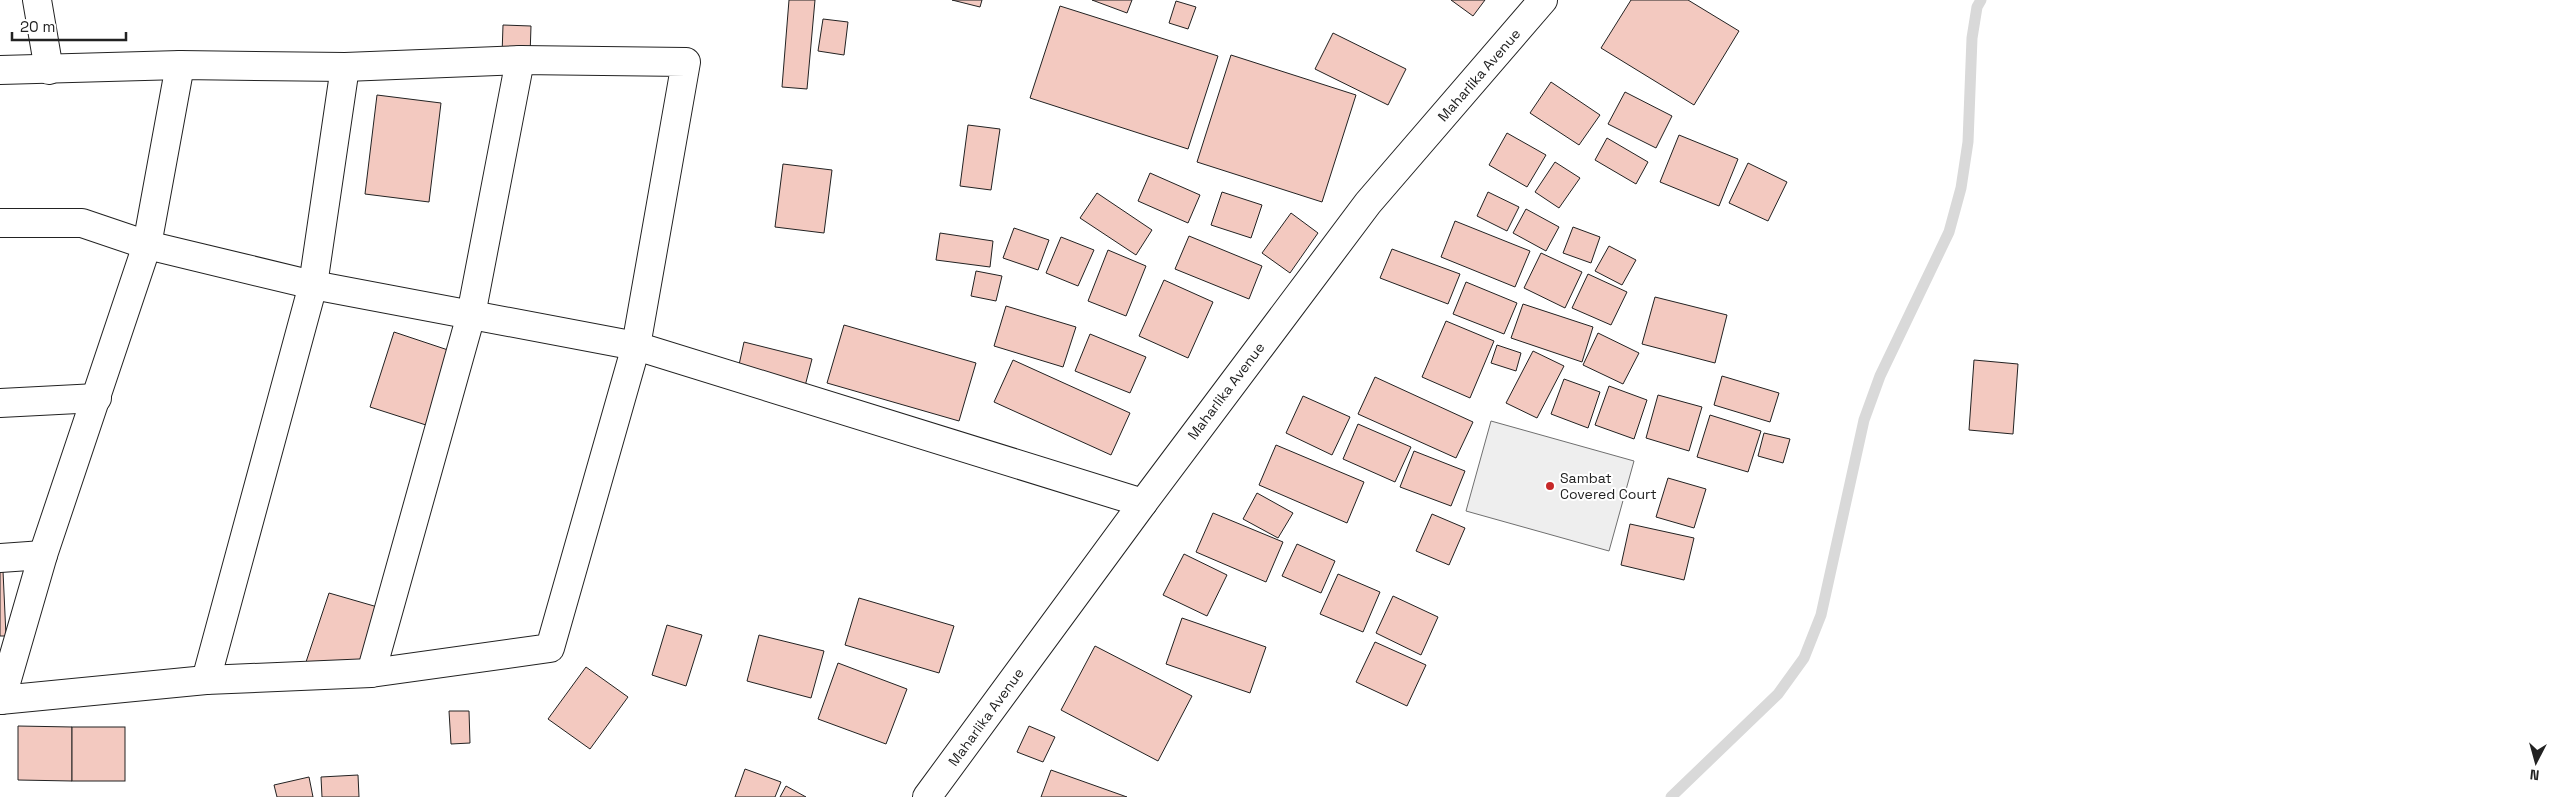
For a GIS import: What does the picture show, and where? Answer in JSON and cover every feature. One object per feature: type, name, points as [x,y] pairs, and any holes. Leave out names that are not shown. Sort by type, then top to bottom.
[{"type":"street","points":[[37,0],[49,70]]},
{"type":"street","name":"Maharlika Avenue","points":[[927,797],[1143,503],[1368,203],[1543,0]]},
{"type":"street","points":[[0,70],[180,65],[345,67],[520,60],[686,62],[636,346],[550,648],[371,673],[206,680],[1,700],[42,555],[97,398],[147,245],[180,65]]},
{"type":"street","points":[[371,673],[471,315],[520,60]]},
{"type":"street","points":[[206,680],[313,285],[345,67]]},
{"type":"street","points":[[0,223],[82,223],[147,245],[313,285],[636,346],[1143,503]]},
{"type":"street","points":[[0,403],[97,398]]},
{"type":"street","points":[[0,558],[42,555]]},
{"type":"shaded area","name":"Sambat Covered Court","points":[[1491,421],[1634,461],[1609,551],[1466,511]]},
{"type":"building","points":[[789,0],[815,0],[807,89],[782,87]]},
{"type":"building","points":[[952,0],[982,0],[980,7]]},
{"type":"building","points":[[1092,0],[1132,0],[1127,13]]},
{"type":"building","points":[[1451,0],[1485,0],[1473,16]]},
{"type":"building","points":[[1631,0],[1688,0],[1739,31],[1694,105],[1601,48]]},
{"type":"building","points":[[1176,1],[1196,7],[1188,29],[1169,23]]},
{"type":"building","points":[[1060,6],[1218,56],[1188,149],[1030,98]]},
{"type":"building","points":[[823,19],[848,22],[844,55],[818,51]]},
{"type":"building","points":[[503,25],[531,26],[530,56],[502,55]]},
{"type":"building","points":[[1333,33],[1406,69],[1388,105],[1315,69]]},
{"type":"building","points":[[1231,55],[1356,95],[1322,202],[1197,162]]},
{"type":"building","points":[[1551,82],[1600,115],[1579,145],[1530,113]]},
{"type":"building","points":[[1625,92],[1672,116],[1656,148],[1608,124]]},
{"type":"building","points":[[377,95],[441,103],[429,202],[365,194]]},
{"type":"building","points":[[968,125],[1000,129],[991,190],[960,186]]},
{"type":"building","points":[[1507,133],[1546,155],[1527,187],[1489,165]]},
{"type":"building","points":[[1679,135],[1738,159],[1719,206],[1660,182]]},
{"type":"building","points":[[1607,138],[1648,162],[1636,184],[1595,160]]},
{"type":"building","points":[[1555,162],[1580,178],[1559,208],[1535,192]]},
{"type":"building","points":[[1748,163],[1787,182],[1768,221],[1729,203]]},
{"type":"building","points":[[783,164],[832,170],[824,233],[775,227]]},
{"type":"building","points":[[1150,173],[1200,195],[1188,223],[1138,201]]},
{"type":"building","points":[[1222,192],[1262,205],[1251,238],[1211,225]]},
{"type":"building","points":[[1488,192],[1519,207],[1507,231],[1477,216]]},
{"type":"building","points":[[1097,193],[1152,230],[1136,255],[1080,218]]},
{"type":"building","points":[[1526,209],[1559,227],[1546,251],[1513,233]]},
{"type":"building","points":[[1291,213],[1318,233],[1290,273],[1262,253]]},
{"type":"building","points":[[1455,221],[1530,251],[1515,287],[1441,257]]},
{"type":"building","points":[[1573,227],[1600,237],[1591,263],[1563,253]]},
{"type":"building","points":[[1014,228],[1049,240],[1038,270],[1003,258]]},
{"type":"building","points":[[940,233],[993,241],[990,267],[936,260]]},
{"type":"building","points":[[1189,236],[1262,266],[1249,299],[1175,269]]},
{"type":"building","points":[[1061,237],[1094,250],[1078,286],[1046,273]]},
{"type":"building","points":[[1609,246],[1636,260],[1622,285],[1595,271]]},
{"type":"building","points":[[1392,249],[1460,274],[1448,304],[1380,278]]},
{"type":"building","points":[[1108,250],[1146,266],[1126,316],[1088,301]]},
{"type":"building","points":[[1541,253],[1582,272],[1565,308],[1524,288]]},
{"type":"building","points":[[976,271],[1002,276],[996,301],[971,296]]},
{"type":"building","points":[[1588,274],[1627,292],[1611,325],[1572,308]]},
{"type":"building","points":[[1164,280],[1213,302],[1188,358],[1139,336]]},
{"type":"building","points":[[1466,282],[1517,303],[1504,334],[1453,314]]},
{"type":"building","points":[[1655,297],[1727,315],[1715,363],[1642,344]]},
{"type":"building","points":[[1523,304],[1593,327],[1582,362],[1511,338]]},
{"type":"building","points":[[1006,306],[1076,327],[1063,367],[994,346]]},
{"type":"building","points":[[1446,321],[1494,341],[1470,398],[1422,377]]},
{"type":"building","points":[[844,325],[976,363],[959,421],[827,383]]},
{"type":"building","points":[[394,332],[451,351],[426,425],[370,407]]},
{"type":"building","points":[[1598,333],[1639,353],[1623,384],[1583,365]]},
{"type":"building","points":[[1090,334],[1146,357],[1130,393],[1075,371]]},
{"type":"building","points":[[744,342],[812,359],[804,390],[737,374]]},
{"type":"building","points":[[1497,345],[1521,353],[1516,371],[1491,363]]},
{"type":"building","points":[[1533,351],[1564,366],[1537,418],[1506,403]]},
{"type":"building","points":[[1013,360],[1130,413],[1111,455],[994,402]]},
{"type":"building","points":[[1974,360],[2018,364],[2013,434],[1969,430]]},
{"type":"building","points":[[1722,376],[1779,393],[1770,422],[1714,405]]},
{"type":"building","points":[[1375,377],[1473,422],[1456,458],[1358,414]]},
{"type":"building","points":[[1564,379],[1600,392],[1588,428],[1551,414]]},
{"type":"building","points":[[1609,386],[1647,400],[1634,439],[1595,425]]},
{"type":"building","points":[[1658,395],[1702,407],[1689,451],[1646,438]]},
{"type":"building","points":[[1303,396],[1350,417],[1332,455],[1286,433]]},
{"type":"building","points":[[1710,415],[1761,431],[1748,472],[1697,457]]},
{"type":"building","points":[[1358,424],[1411,447],[1395,482],[1343,459]]},
{"type":"building","points":[[1764,433],[1790,439],[1783,463],[1758,456]]},
{"type":"building","points":[[1276,445],[1364,482],[1347,523],[1259,485]]},
{"type":"building","points":[[1414,451],[1465,471],[1451,506],[1400,487]]},
{"type":"building","points":[[1668,478],[1706,489],[1694,528],[1656,517]]},
{"type":"building","points":[[1257,493],[1293,513],[1278,538],[1243,519]]},
{"type":"building","points":[[1213,513],[1283,542],[1266,582],[1196,552]]},
{"type":"building","points":[[1432,514],[1465,528],[1449,565],[1416,551]]},
{"type":"building","points":[[1630,524],[1694,538],[1684,580],[1621,565]]},
{"type":"building","points":[[1297,544],[1335,561],[1321,593],[1282,576]]},
{"type":"building","points":[[1184,554],[1227,575],[1207,616],[1163,595]]},
{"type":"building","points":[[0,571],[3,571],[6,636],[0,636]]},
{"type":"building","points":[[1338,574],[1380,592],[1363,632],[1320,614]]},
{"type":"building","points":[[329,593],[381,608],[361,665],[304,668]]},
{"type":"building","points":[[1393,596],[1438,617],[1421,655],[1376,633]]},
{"type":"building","points":[[859,598],[954,626],[939,673],[845,645]]},
{"type":"building","points":[[1182,618],[1266,647],[1250,693],[1166,664]]},
{"type":"building","points":[[667,625],[702,635],[686,686],[652,675]]},
{"type":"building","points":[[759,635],[824,651],[811,698],[747,681]]},
{"type":"building","points":[[1375,642],[1426,665],[1407,706],[1356,682]]},
{"type":"building","points":[[1095,646],[1192,696],[1158,761],[1061,710]]},
{"type":"building","points":[[838,663],[907,689],[886,744],[818,719]]},
{"type":"building","points":[[586,667],[628,697],[590,749],[548,719]]},
{"type":"building","points":[[449,711],[469,711],[470,743],[451,744]]},
{"type":"building","points":[[18,726],[72,727],[72,781],[18,780]]},
{"type":"building","points":[[1029,726],[1055,737],[1043,762],[1017,752]]},
{"type":"building","points":[[72,727],[125,727],[125,781],[72,781]]},
{"type":"building","points":[[745,769],[781,782],[775,797],[735,797]]},
{"type":"building","points":[[1051,770],[1127,797],[1041,797]]},
{"type":"building","points":[[358,775],[359,797],[322,797],[321,777]]},
{"type":"building","points":[[309,777],[313,797],[277,797],[274,785]]},
{"type":"building","points":[[786,786],[806,797],[780,797]]},
{"type":"waterway","points":[[1671,797],[1778,694],[1804,658],[1821,615],[1864,420],[1880,376],[1949,232],[1961,188],[1968,142],[1972,38],[1977,7],[1981,0]]},
{"type":"place","name":"Sambat Covered Court","points":[[1550,486]]}]
